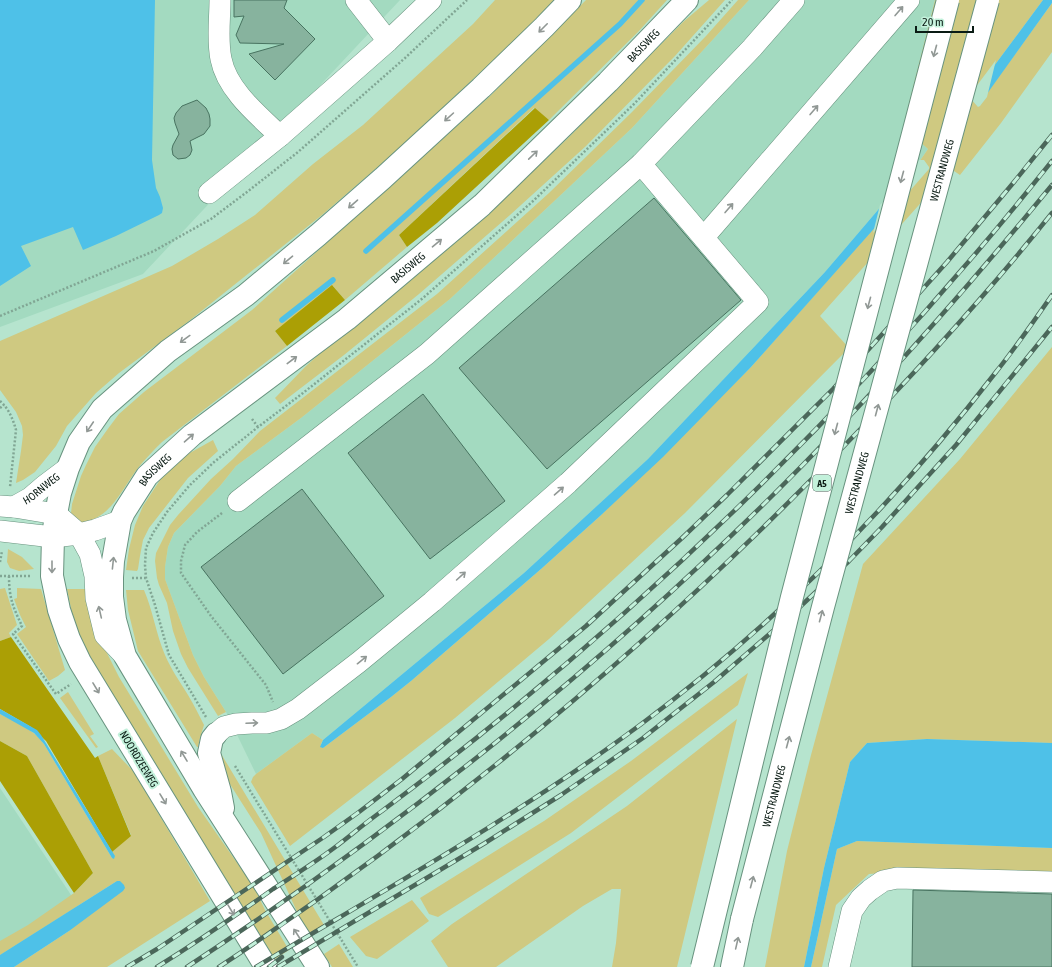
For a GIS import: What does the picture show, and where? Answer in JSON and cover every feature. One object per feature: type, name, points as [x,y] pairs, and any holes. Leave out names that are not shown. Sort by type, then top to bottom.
[{"type":"main road","points":[[56,514],[60,493],[68,468],[79,442],[102,408],[168,351],[246,295],[318,235],[481,88],[570,0]]},
{"type":"main road","name":"BASISWEG","points":[[120,521],[124,512],[147,476],[192,435],[347,319],[482,205],[608,82],[687,0]]},
{"type":"main road","name":"A5","points":[[702,967],[792,597],[948,0]]},
{"type":"main road","name":"WESTRANDWEG","points":[[732,967],[746,904],[823,607],[988,0]]},
{"type":"main road","name":"NOORDZEEWEG","points":[[56,514],[53,537],[52,576],[59,610],[65,630],[74,651],[266,967]]},
{"type":"main road","points":[[120,521],[113,561],[112,597],[115,620],[125,656],[204,789],[318,967]]},
{"type":"main road","points":[[216,734],[212,739],[209,753],[220,792],[225,821]]},
{"type":"street","points":[[220,0],[219,46],[221,60],[226,74],[232,87],[280,136]]},
{"type":"street","points":[[356,0],[388,41]]},
{"type":"street","points":[[209,194],[280,136],[388,41],[431,0]]},
{"type":"street","points":[[238,501],[427,354],[641,164],[752,48],[794,0]]},
{"type":"street","points":[[704,237],[909,0]]},
{"type":"street","points":[[216,734],[224,727],[236,724],[252,722],[267,723],[281,718],[298,709],[359,662],[432,602],[568,483],[758,302],[641,164]]},
{"type":"street","name":"HORNWEG","points":[[7,507],[30,498],[68,468]]},
{"type":"street","name":"HORNWEG","points":[[7,507],[56,514]]},
{"type":"street","points":[[56,514],[79,534],[90,554],[95,576],[96,598],[105,636],[125,656]]},
{"type":"street","points":[[2,532],[53,537],[79,534],[120,521]]},
{"type":"street","points":[[839,967],[852,911],[861,898],[883,881],[896,878],[1052,882]]},
{"type":"path","points":[[216,734],[169,654],[146,578],[146,548],[153,533],[167,512],[189,486],[209,466],[423,298],[532,202],[634,104],[732,0]]},
{"type":"path","points":[[0,401],[14,421],[16,430],[7,507]]},
{"type":"path","points":[[0,408],[4,405]]},
{"type":"path","points":[[252,419],[258,427]]},
{"type":"path","points":[[238,501],[197,532],[185,545],[181,560],[181,573],[211,616],[266,685],[281,718]]},
{"type":"path","points":[[0,562],[2,532]]},
{"type":"path","points":[[9,576],[10,594],[13,606],[22,626],[13,634],[56,694],[74,682]]},
{"type":"path","points":[[232,760],[358,967]]},
{"type":"shaded area","points":[[144,0],[400,0],[143,274],[0,327],[0,182]]},
{"type":"shaded area","points":[[495,0],[554,0],[533,23],[401,147],[322,215],[189,321],[119,373],[96,393],[67,426],[56,446],[35,472],[16,483],[23,435],[22,426],[16,412],[0,390],[0,341],[172,266],[255,215],[313,164],[363,125],[473,24]]},
{"type":"shaded area","points":[[586,0],[667,0],[638,32],[549,120],[534,108],[399,235],[407,247],[345,300],[333,286],[275,331],[287,346],[162,442],[138,468],[119,496],[107,510],[100,516],[81,523],[71,513],[72,504],[81,476],[95,447],[119,414],[144,392],[252,310],[489,97]]},
{"type":"shaded area","points":[[709,0],[725,0],[675,56],[586,146],[510,215],[419,294],[344,355],[280,404],[275,398],[306,366],[494,208],[568,138],[683,22]]},
{"type":"shaded area","points":[[738,0],[749,0],[632,128],[450,299],[301,418],[236,466],[220,486],[174,533],[168,547],[165,579],[193,655],[204,677],[226,712],[218,716],[181,654],[173,631],[167,603],[157,578],[155,561],[156,553],[170,525],[211,479],[260,431],[437,294],[549,193],[632,112],[706,36]]},
{"type":"shaded area","points":[[749,0],[935,0],[903,127],[928,149],[919,162],[825,272],[648,459],[524,573],[323,740],[312,733],[256,774],[226,712],[204,677],[193,655],[165,579],[168,547],[174,533],[220,486],[236,466],[301,418],[450,299],[632,128]]},
{"type":"shaded area","points":[[935,0],[1043,0],[971,97],[979,104],[1052,3],[1052,52],[1001,123],[960,175],[951,169],[820,316],[849,348],[685,513],[549,639],[455,718],[290,846],[251,782],[253,777],[312,733],[323,740],[321,744],[323,748],[391,697],[541,569],[599,517],[751,367],[927,168],[919,162],[928,149],[903,127]]},
{"type":"shaded area","points":[[535,108],[549,120],[437,223],[407,247],[399,235]]},
{"type":"shaded area","points":[[332,285],[345,300],[287,346],[275,331]]},
{"type":"shaded area","points":[[1052,347],[1052,743],[927,739],[867,743],[850,762],[824,868],[804,967],[765,967],[787,851],[811,755],[863,564],[960,459]]},
{"type":"shaded area","points":[[213,440],[218,451],[188,478],[149,528],[143,540],[137,571],[126,570],[135,525],[143,506],[160,480],[179,459]]},
{"type":"shaded area","points":[[8,549],[22,557],[34,569],[19,571],[10,568],[7,562]]},
{"type":"shaded area","points":[[5,588],[17,625],[9,633],[11,637],[0,641],[0,589]]},
{"type":"shaded area","points":[[17,588],[41,589],[65,670],[49,681],[17,634],[26,627],[14,599],[17,598]]},
{"type":"shaded area","points":[[67,589],[90,589],[103,645],[119,677],[198,807],[254,887],[265,910],[289,950],[275,959],[90,659],[73,618]]},
{"type":"shaded area","points":[[126,590],[144,590],[165,655],[204,725],[198,747],[138,651],[128,610]]},
{"type":"shaded area","points":[[11,637],[95,758],[98,756],[131,836],[112,852],[46,741],[31,727],[0,709],[0,641]]},
{"type":"shaded area","points":[[748,673],[738,705],[571,833],[438,917],[429,914],[420,898],[544,821],[631,761]]},
{"type":"shaded area","points":[[68,692],[94,734],[90,736],[98,747],[96,748],[60,698]]},
{"type":"shaded area","points":[[0,714],[29,730],[44,744],[112,858],[115,857],[112,852],[131,835],[98,756],[112,749],[134,772],[210,901],[107,967],[14,967],[69,931],[117,881],[0,955],[0,941],[28,925],[74,893],[93,873],[27,756],[0,741]]},
{"type":"shaded area","points":[[737,719],[677,967],[612,967],[616,943],[621,889],[612,889],[583,906],[496,967],[448,967],[431,941],[452,924],[627,806]]},
{"type":"shaded area","points":[[0,741],[27,756],[93,873],[74,893],[0,781]]},
{"type":"shaded area","points":[[220,752],[324,925],[310,934],[299,916],[261,833],[221,770],[219,762]]},
{"type":"shaded area","points":[[0,788],[79,907],[0,962]]},
{"type":"shaded area","points":[[857,841],[1052,848],[1052,873],[910,871],[869,874],[836,905],[822,967],[811,967],[837,849]]},
{"type":"shaded area","points":[[412,900],[429,921],[377,959],[366,956],[350,937]]},
{"type":"shaded area","points":[[339,944],[353,967],[332,967],[324,954]]},
{"type":"water","points":[[0,0],[155,0],[152,160],[156,188],[163,208],[162,213],[159,215],[83,250],[73,227],[21,246],[31,266],[0,286]]},
{"type":"water","points":[[1043,0],[1052,0],[1052,3],[979,105],[971,97]]},
{"type":"water","points":[[919,162],[928,168],[751,367],[663,457],[541,569],[411,681],[323,748],[320,747],[323,740],[524,573],[648,459],[825,272]]},
{"type":"water","points":[[0,709],[37,730],[41,735],[115,856],[114,859],[44,744],[34,733],[0,714]]},
{"type":"water","points":[[927,739],[1052,743],[1052,848],[857,841],[837,849],[811,967],[804,967],[824,868],[850,762],[867,743]]},
{"type":"water","points":[[117,881],[120,881],[124,885],[125,888],[123,891],[69,931],[14,967],[0,967],[0,955]]},
{"type":"pier","points":[[996,60],[987,97],[978,107],[969,96]]},
{"type":"pier","points":[[919,160],[924,160],[929,169],[873,233],[880,205]]},
{"type":"building","points":[[234,0],[287,0],[284,8],[315,39],[275,80],[249,54],[284,44],[240,43],[236,35],[244,16],[234,17]]},
{"type":"building","points":[[197,100],[206,108],[209,114],[210,126],[204,134],[190,141],[192,150],[190,155],[186,158],[178,159],[173,155],[172,149],[179,134],[174,118],[182,106]]},
{"type":"building","points":[[654,198],[741,300],[547,469],[459,368]]},
{"type":"building","points":[[423,394],[505,501],[430,559],[348,453]]},
{"type":"building","points":[[302,489],[384,596],[283,674],[201,567]]},
{"type":"building","points":[[913,890],[1052,894],[1052,967],[912,967]]},
{"type":"waterway","points":[[366,251],[620,24],[642,0]]},
{"type":"waterway","points":[[282,320],[333,280]]},
{"type":"railway","points":[[127,967],[157,949],[359,812],[402,779],[586,626],[727,495],[833,389],[947,262],[1052,135]]},
{"type":"railway","points":[[157,967],[319,859],[382,811],[475,739],[565,665],[652,587],[738,507],[820,425],[900,339],[977,251],[1052,161]]},
{"type":"railway","points":[[187,967],[266,914],[419,803],[567,684],[639,621],[709,557],[777,491],[849,417],[952,303],[1052,185]]},
{"type":"railway","points":[[219,967],[303,910],[386,850],[467,788],[624,657],[773,518],[899,389],[951,332],[1052,213]]},
{"type":"railway","points":[[256,967],[500,821],[594,758],[690,687],[785,604],[874,515],[957,421],[1025,334],[1052,295]]},
{"type":"railway","points":[[278,967],[485,843],[561,795],[643,738],[714,682],[789,617],[849,561],[882,527],[956,445],[1052,327]]},
{"type":"railway","points":[[269,967],[282,957]]}]
